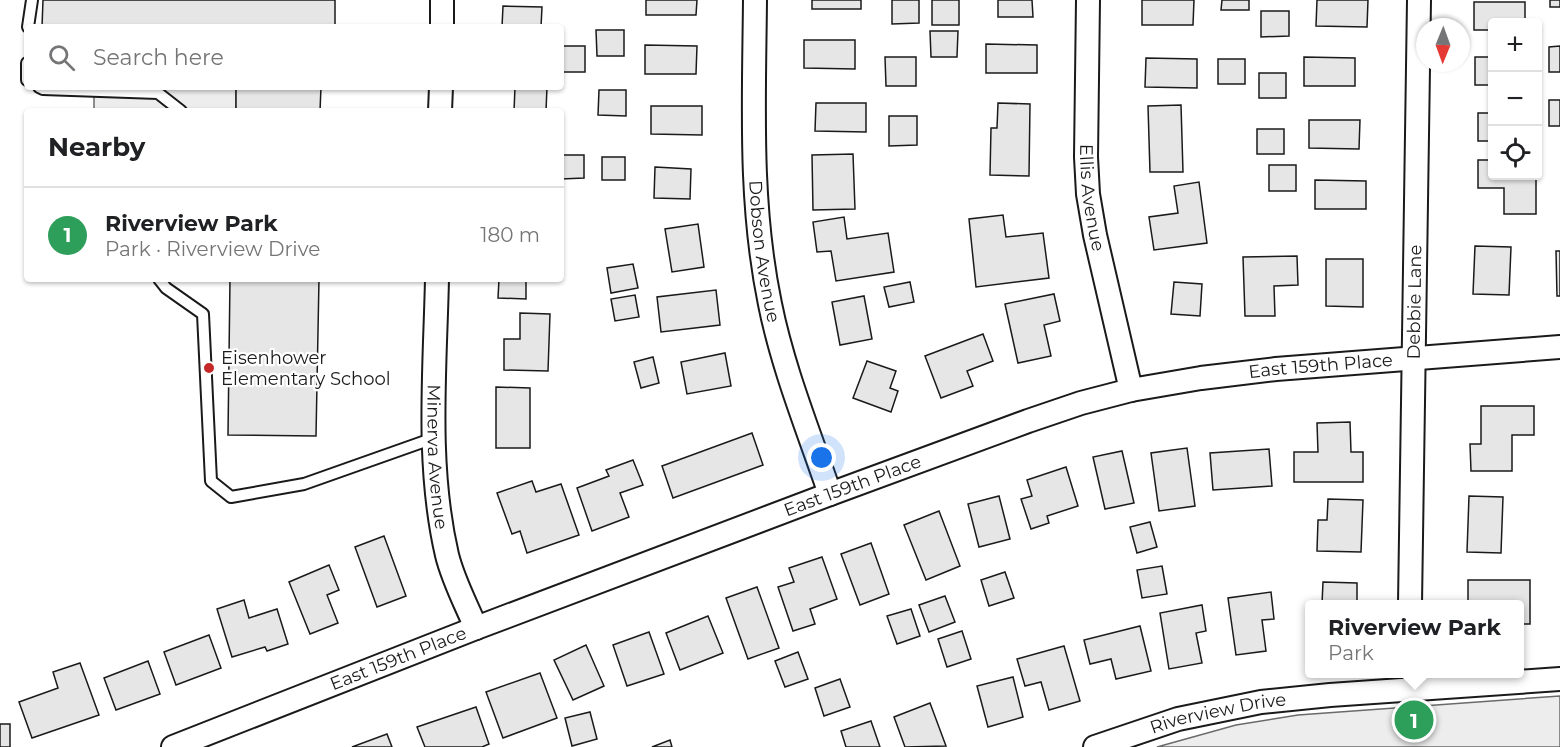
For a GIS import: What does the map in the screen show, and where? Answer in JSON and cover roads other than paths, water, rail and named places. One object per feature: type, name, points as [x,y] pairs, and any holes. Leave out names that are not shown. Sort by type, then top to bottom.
[{"type":"street","points":[[442,0],[442,24]]},
{"type":"street","name":"Dobson Avenue","points":[[755,0],[754,154],[756,210],[762,261],[770,306],[783,357],[830,494]]},
{"type":"street","name":"Ellis Avenue","points":[[1088,0],[1086,157],[1088,194],[1095,235],[1131,390]]},
{"type":"street","name":"Debbie Lane","points":[[1410,600],[1419,0]]},
{"type":"street","points":[[440,108],[441,90]]},
{"type":"street","name":"Minerva Avenue","points":[[437,282],[434,438],[437,500],[448,557],[476,628]]},
{"type":"street","name":"East 159th Place","points":[[173,747],[476,628],[830,494],[1081,403],[1131,390],[1201,378],[1276,369],[1560,348]]},
{"type":"street","name":"Riverview Drive","points":[[1095,747],[1178,719],[1261,702],[1409,682],[1560,679]]},
{"type":"lane","points":[[28,24],[32,0]]},
{"type":"lane","points":[[71,90],[158,93],[177,108]]},
{"type":"lane","points":[[161,282],[165,288],[203,314],[211,481],[231,497],[304,484],[434,438]]},
{"type":"place","name":"Eisenhower Elementary School","points":[[209,368]]},
{"type":"place","name":"Riverview Park","points":[[1414,720]]}]
